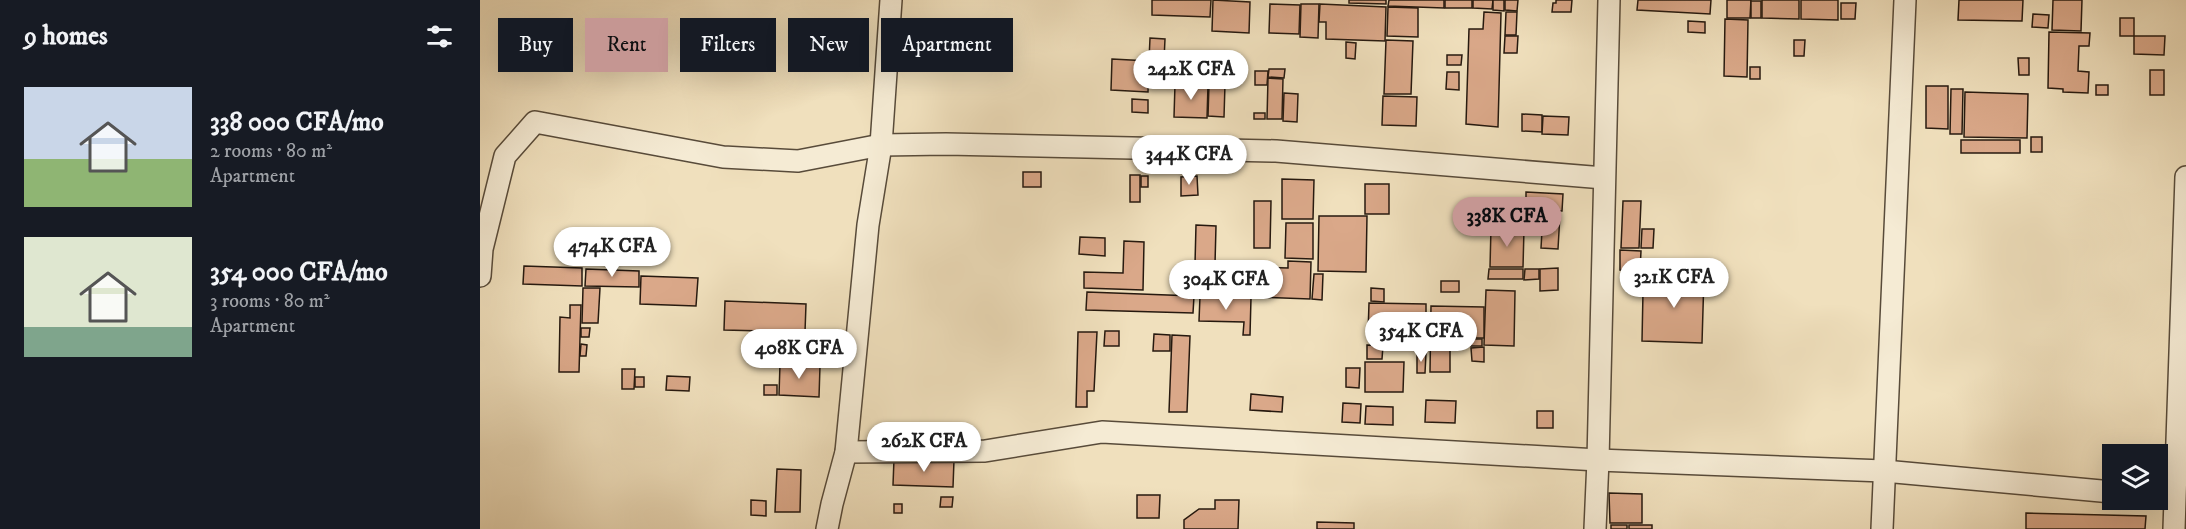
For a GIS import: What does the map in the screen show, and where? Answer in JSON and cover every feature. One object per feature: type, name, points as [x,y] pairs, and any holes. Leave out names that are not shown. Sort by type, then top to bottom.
[{"type":"street","points":[[827,529],[831,504],[846,452],[868,225],[881,145],[891,0]]},
{"type":"street","points":[[1595,529],[1610,0]]},
{"type":"street","points":[[1882,529],[1905,0]]},
{"type":"street","points":[[480,276],[482,249],[505,156],[535,122],[723,157],[798,161],[881,145],[946,144],[1276,151],[1604,178]]},
{"type":"street","points":[[2174,529],[2173,498],[2186,177]]},
{"type":"street","points":[[846,452],[986,451],[1102,432],[1598,460],[1884,471],[2102,491]]},
{"type":"building","points":[[1152,0],[1211,0],[1210,17],[1152,15]]},
{"type":"building","points":[[1213,0],[1250,2],[1249,33],[1212,31]]},
{"type":"building","points":[[1349,0],[1386,0],[1386,4],[1349,3]]},
{"type":"building","points":[[1389,0],[1444,0],[1444,8],[1388,6]]},
{"type":"building","points":[[1445,0],[1472,0],[1472,8],[1445,8]]},
{"type":"building","points":[[1473,0],[1493,0],[1492,9],[1473,8]]},
{"type":"building","points":[[1493,0],[1504,0],[1504,11],[1493,10]]},
{"type":"building","points":[[1505,0],[1518,0],[1517,11],[1505,10]]},
{"type":"building","points":[[1556,0],[1572,0],[1571,12],[1552,12],[1553,3],[1556,3]]},
{"type":"building","points":[[1638,0],[1711,0],[1710,14],[1637,10]]},
{"type":"building","points":[[1727,0],[1751,0],[1750,18],[1727,18]]},
{"type":"building","points":[[1762,0],[1799,0],[1799,19],[1762,18]]},
{"type":"building","points":[[1801,0],[1838,0],[1838,20],[1801,19]]},
{"type":"building","points":[[1959,0],[2023,0],[2022,21],[1958,20]]},
{"type":"building","points":[[2053,0],[2082,0],[2081,31],[2052,30]]},
{"type":"building","points":[[1751,1],[1761,1],[1761,18],[1751,18]]},
{"type":"building","points":[[1841,3],[1856,3],[1855,19],[1841,19]]},
{"type":"building","points":[[1270,4],[1300,5],[1299,34],[1269,33]]},
{"type":"building","points":[[1301,4],[1319,4],[1318,38],[1300,37]]},
{"type":"building","points":[[1320,4],[1386,7],[1385,41],[1326,39],[1326,22],[1319,22]]},
{"type":"building","points":[[1388,7],[1418,8],[1418,37],[1387,36]]},
{"type":"building","points":[[1484,12],[1501,13],[1498,127],[1466,124],[1469,29],[1483,29]]},
{"type":"building","points":[[1506,12],[1517,12],[1516,35],[1505,35]]},
{"type":"building","points":[[2033,14],[2049,15],[2048,28],[2032,27]]},
{"type":"building","points":[[2120,18],[2134,18],[2134,36],[2120,36]]},
{"type":"building","points":[[1725,19],[1748,20],[1747,77],[1724,76]]},
{"type":"building","points":[[1688,21],[1705,22],[1705,33],[1688,32]]},
{"type":"building","points":[[2049,32],[2090,33],[2089,46],[2079,46],[2078,71],[2089,72],[2088,93],[2063,92],[2063,89],[2048,88]]},
{"type":"building","points":[[1505,36],[1518,36],[1517,53],[1504,53]]},
{"type":"building","points":[[2134,36],[2165,36],[2164,55],[2134,54]]},
{"type":"building","points":[[1150,38],[1165,39],[1164,60],[1149,60]]},
{"type":"building","points":[[1386,40],[1413,41],[1411,94],[1384,94]]},
{"type":"building","points":[[1794,40],[1805,40],[1804,56],[1794,56]]},
{"type":"building","points":[[1346,42],[1356,43],[1355,59],[1346,58]]},
{"type":"building","points":[[1447,55],[1462,55],[1461,65],[1447,65]]},
{"type":"building","points":[[2018,58],[2029,58],[2029,75],[2019,75]]},
{"type":"building","points":[[1112,59],[1149,61],[1148,92],[1111,90]]},
{"type":"building","points":[[1750,67],[1760,67],[1760,79],[1750,79]]},
{"type":"building","points":[[1269,69],[1285,69],[1284,78],[1268,77]]},
{"type":"building","points":[[2150,70],[2164,70],[2164,95],[2150,95]]},
{"type":"building","points":[[1255,71],[1268,71],[1267,85],[1255,85]]},
{"type":"building","points":[[1447,72],[1459,72],[1459,90],[1446,89]]},
{"type":"building","points":[[1268,78],[1283,79],[1282,119],[1267,119]]},
{"type":"building","points":[[1175,84],[1208,85],[1207,118],[1174,117]]},
{"type":"building","points":[[1209,84],[1225,84],[1224,117],[1208,116]]},
{"type":"building","points":[[2096,85],[2108,85],[2108,95],[2096,95]]},
{"type":"building","points":[[1926,86],[1948,86],[1948,129],[1926,128]]},
{"type":"building","points":[[1951,89],[1963,89],[1962,134],[1950,134]]},
{"type":"building","points":[[1965,92],[2028,94],[2027,138],[1964,137]]},
{"type":"building","points":[[1284,93],[1298,94],[1297,122],[1283,121]]},
{"type":"building","points":[[1383,96],[1417,97],[1416,126],[1382,125]]},
{"type":"building","points":[[1132,99],[1148,100],[1148,113],[1132,112]]},
{"type":"building","points":[[1254,113],[1265,113],[1265,119],[1254,119]]},
{"type":"building","points":[[1522,114],[1542,115],[1542,132],[1522,131]]},
{"type":"building","points":[[1543,116],[1569,117],[1568,135],[1542,134]]},
{"type":"building","points":[[2031,137],[2042,137],[2042,152],[2031,152]]},
{"type":"building","points":[[1961,140],[2020,140],[2020,153],[1961,153]]},
{"type":"building","points":[[1023,172],[1041,172],[1041,187],[1023,187]]},
{"type":"building","points":[[1130,175],[1140,175],[1140,202],[1130,202]]},
{"type":"building","points":[[1141,176],[1148,176],[1148,187],[1141,187]]},
{"type":"building","points":[[1197,176],[1198,195],[1181,196],[1181,177]]},
{"type":"building","points":[[1282,179],[1314,180],[1313,219],[1282,219]]},
{"type":"building","points":[[1365,184],[1389,184],[1389,214],[1365,214]]},
{"type":"building","points":[[1526,192],[1563,194],[1562,211],[1526,209]]},
{"type":"building","points":[[1254,201],[1271,201],[1270,248],[1254,248]]},
{"type":"building","points":[[1623,201],[1641,201],[1639,248],[1621,248]]},
{"type":"building","points":[[1543,213],[1560,214],[1558,249],[1541,248]]},
{"type":"building","points":[[1319,216],[1367,216],[1366,272],[1318,271]]},
{"type":"building","points":[[1286,223],[1313,223],[1313,259],[1285,258]]},
{"type":"building","points":[[1196,225],[1216,226],[1215,264],[1195,264]]},
{"type":"building","points":[[1491,228],[1524,229],[1523,267],[1490,267]]},
{"type":"building","points":[[1642,229],[1654,229],[1653,248],[1641,248]]},
{"type":"building","points":[[1080,237],[1105,238],[1105,256],[1079,254]]},
{"type":"building","points":[[1124,241],[1144,242],[1143,290],[1084,288],[1084,272],[1123,273]]},
{"type":"building","points":[[1620,250],[1641,251],[1640,271],[1620,270]]},
{"type":"building","points":[[1288,261],[1311,262],[1310,299],[1254,297],[1255,267],[1288,268]]},
{"type":"building","points":[[524,266],[582,268],[582,286],[523,284]]},
{"type":"building","points":[[1195,266],[1252,268],[1251,297],[1194,295]]},
{"type":"building","points":[[1558,268],[1558,290],[1540,291],[1540,269]]},
{"type":"building","points":[[586,269],[639,271],[639,287],[585,286]]},
{"type":"building","points":[[1489,269],[1523,269],[1523,279],[1488,279]]},
{"type":"building","points":[[1525,269],[1539,269],[1539,279],[1524,280]]},
{"type":"building","points":[[1314,274],[1323,274],[1322,300],[1312,299]]},
{"type":"building","points":[[1651,274],[1704,276],[1702,343],[1642,341],[1643,292],[1651,292]]},
{"type":"building","points":[[641,276],[698,278],[696,306],[640,304]]},
{"type":"building","points":[[1441,281],[1459,281],[1459,292],[1441,292]]},
{"type":"building","points":[[583,288],[600,288],[598,323],[582,323]]},
{"type":"building","points":[[1371,288],[1384,289],[1384,302],[1371,301]]},
{"type":"building","points":[[1486,290],[1515,291],[1514,346],[1484,345]]},
{"type":"building","points":[[1087,292],[1194,296],[1193,313],[1086,310]]},
{"type":"building","points":[[1200,296],[1251,298],[1250,335],[1243,335],[1244,322],[1199,321]]},
{"type":"building","points":[[725,301],[806,304],[805,332],[724,330]]},
{"type":"building","points":[[1369,303],[1426,304],[1426,334],[1368,334]]},
{"type":"building","points":[[570,305],[581,305],[579,372],[559,372],[560,317],[570,318]]},
{"type":"building","points":[[1431,306],[1484,307],[1484,338],[1450,338],[1450,372],[1430,372]]},
{"type":"building","points":[[581,328],[590,328],[589,337],[581,337]]},
{"type":"building","points":[[1105,331],[1119,331],[1119,346],[1104,346]]},
{"type":"building","points":[[1078,332],[1097,332],[1094,391],[1087,391],[1087,407],[1076,407]]},
{"type":"building","points":[[1154,334],[1170,335],[1170,351],[1153,351]]},
{"type":"building","points":[[1172,335],[1190,336],[1187,412],[1169,412]]},
{"type":"building","points":[[1470,339],[1482,339],[1482,346],[1471,346]]},
{"type":"building","points":[[581,344],[587,345],[586,356],[580,356]]},
{"type":"building","points":[[1367,345],[1383,346],[1382,359],[1367,359]]},
{"type":"building","points":[[1484,347],[1484,362],[1472,361],[1471,348]]},
{"type":"building","points":[[1417,353],[1426,353],[1425,373],[1417,373]]},
{"type":"building","points":[[1365,362],[1404,362],[1403,392],[1365,392]]},
{"type":"building","points":[[780,364],[820,366],[819,397],[779,395]]},
{"type":"building","points":[[1346,368],[1360,368],[1359,388],[1346,387]]},
{"type":"building","points":[[622,369],[635,369],[634,389],[622,389]]},
{"type":"building","points":[[667,376],[690,377],[689,391],[666,390]]},
{"type":"building","points":[[635,377],[644,377],[644,387],[635,387]]},
{"type":"building","points":[[764,385],[777,385],[777,395],[764,395]]},
{"type":"building","points":[[1251,394],[1283,397],[1282,412],[1250,410]]},
{"type":"building","points":[[1426,400],[1456,401],[1455,423],[1425,422]]},
{"type":"building","points":[[1343,403],[1361,404],[1360,423],[1342,422]]},
{"type":"building","points":[[1366,406],[1393,407],[1393,425],[1365,424]]},
{"type":"building","points":[[1537,411],[1553,411],[1553,428],[1537,428]]},
{"type":"building","points":[[894,459],[954,460],[953,487],[893,485]]},
{"type":"building","points":[[777,469],[801,470],[800,512],[775,512]]},
{"type":"building","points":[[1609,493],[1642,494],[1642,523],[1610,523]]},
{"type":"building","points":[[1137,495],[1160,495],[1159,518],[1137,518]]},
{"type":"building","points":[[941,497],[953,497],[952,507],[940,507]]},
{"type":"building","points":[[751,500],[766,501],[766,516],[751,515]]},
{"type":"building","points":[[1215,500],[1239,500],[1238,529],[1184,529],[1184,520],[1199,509],[1215,509]]},
{"type":"building","points":[[894,504],[902,504],[902,513],[894,513]]},
{"type":"building","points":[[2026,513],[2146,516],[2145,529],[2026,529]]},
{"type":"building","points":[[1317,522],[1354,523],[1354,529],[1317,529]]},
{"type":"building","points":[[1611,525],[1627,525],[1627,529],[1611,529]]},
{"type":"building","points":[[1629,525],[1652,525],[1652,529],[1629,529]]}]
